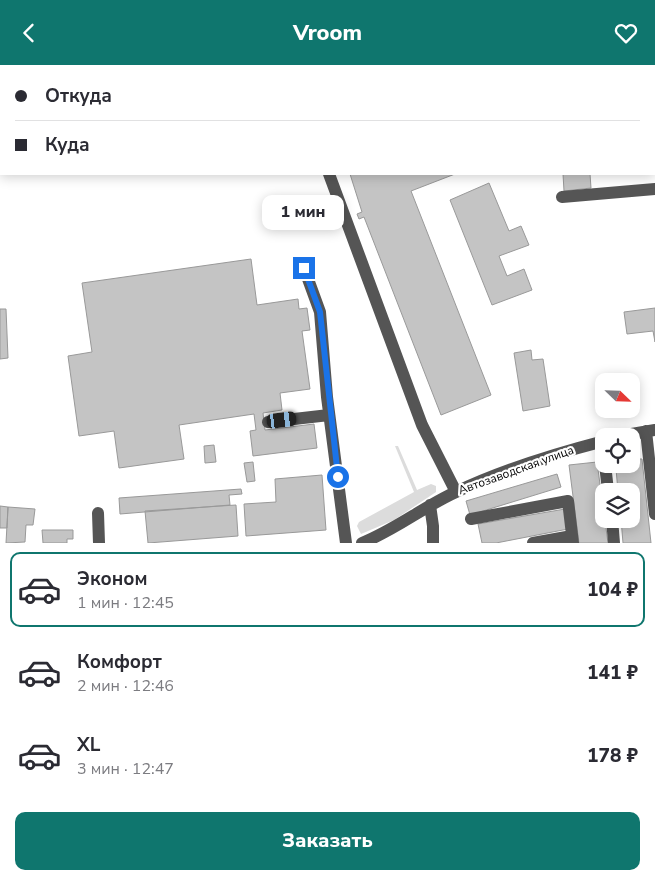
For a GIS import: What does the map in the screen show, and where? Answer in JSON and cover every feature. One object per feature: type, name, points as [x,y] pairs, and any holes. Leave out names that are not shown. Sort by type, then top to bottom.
[{"type":"street","points":[[329,175],[422,425],[456,492]]},
{"type":"street","points":[[562,197],[655,189]]},
{"type":"street","points":[[304,268],[320,312],[330,415],[346,543]]},
{"type":"street","points":[[268,422],[330,415]]},
{"type":"street","points":[[651,431],[655,509]]},
{"type":"street","name":"Автозаводская улица","points":[[362,543],[381,535],[430,505],[456,492],[506,472],[595,444]]},
{"type":"street","points":[[471,519],[568,501],[573,539],[533,543]]},
{"type":"street","points":[[430,505],[433,543]]},
{"type":"street","points":[[98,513],[99,543]]},
{"type":"street","points":[[613,528],[614,543]]},
{"type":"shaded area","points":[[395,446],[398,446],[417,490],[431,484],[436,486],[436,492],[394,520],[361,534],[357,526],[359,522],[414,492]]},
{"type":"building","points":[[350,175],[452,175],[411,191],[491,395],[441,415],[364,217],[359,219],[357,214],[362,212]]},
{"type":"building","points":[[563,175],[590,175],[591,188],[564,191]]},
{"type":"building","points":[[489,183],[509,231],[521,226],[529,245],[499,256],[507,276],[524,269],[532,290],[492,305],[450,200]]},
{"type":"building","points":[[251,259],[257,305],[298,299],[299,309],[307,308],[310,330],[302,331],[310,389],[280,393],[282,410],[263,413],[265,430],[314,424],[317,448],[253,456],[250,431],[256,430],[254,414],[179,425],[184,459],[119,468],[114,431],[79,436],[68,356],[92,352],[82,283]]},
{"type":"building","points":[[655,308],[655,342],[653,331],[627,334],[624,312]]},
{"type":"building","points":[[0,309],[6,309],[8,358],[0,359]]},
{"type":"building","points":[[531,350],[532,360],[543,359],[550,406],[523,411],[514,353]]},
{"type":"building","points":[[214,445],[216,462],[205,463],[204,446]]},
{"type":"building","points":[[640,459],[642,459],[651,543],[623,543],[622,528],[640,528],[640,483],[617,483],[616,473],[640,473]]},
{"type":"building","points":[[253,462],[255,481],[247,482],[244,463]]},
{"type":"building","points":[[595,462],[595,473],[598,473],[600,483],[595,483],[595,528],[606,528],[608,543],[579,543],[569,465]]},
{"type":"building","points":[[557,474],[561,487],[470,515],[466,501]]},
{"type":"building","points":[[322,475],[326,530],[246,536],[244,504],[276,502],[275,479]]},
{"type":"building","points":[[241,489],[242,494],[229,495],[230,505],[120,514],[119,498]]},
{"type":"building","points":[[236,505],[238,536],[148,543],[145,511]]},
{"type":"building","points":[[0,506],[8,507],[7,528],[0,528]]},
{"type":"building","points":[[8,507],[35,509],[33,525],[26,525],[25,542],[6,543]]},
{"type":"building","points":[[565,509],[568,529],[496,543],[482,543],[478,524]]},
{"type":"building","points":[[42,530],[73,530],[73,539],[67,539],[67,543],[43,543]]},
{"type":"route","points":[[304,268],[320,312],[327,397],[338,477]]}]
